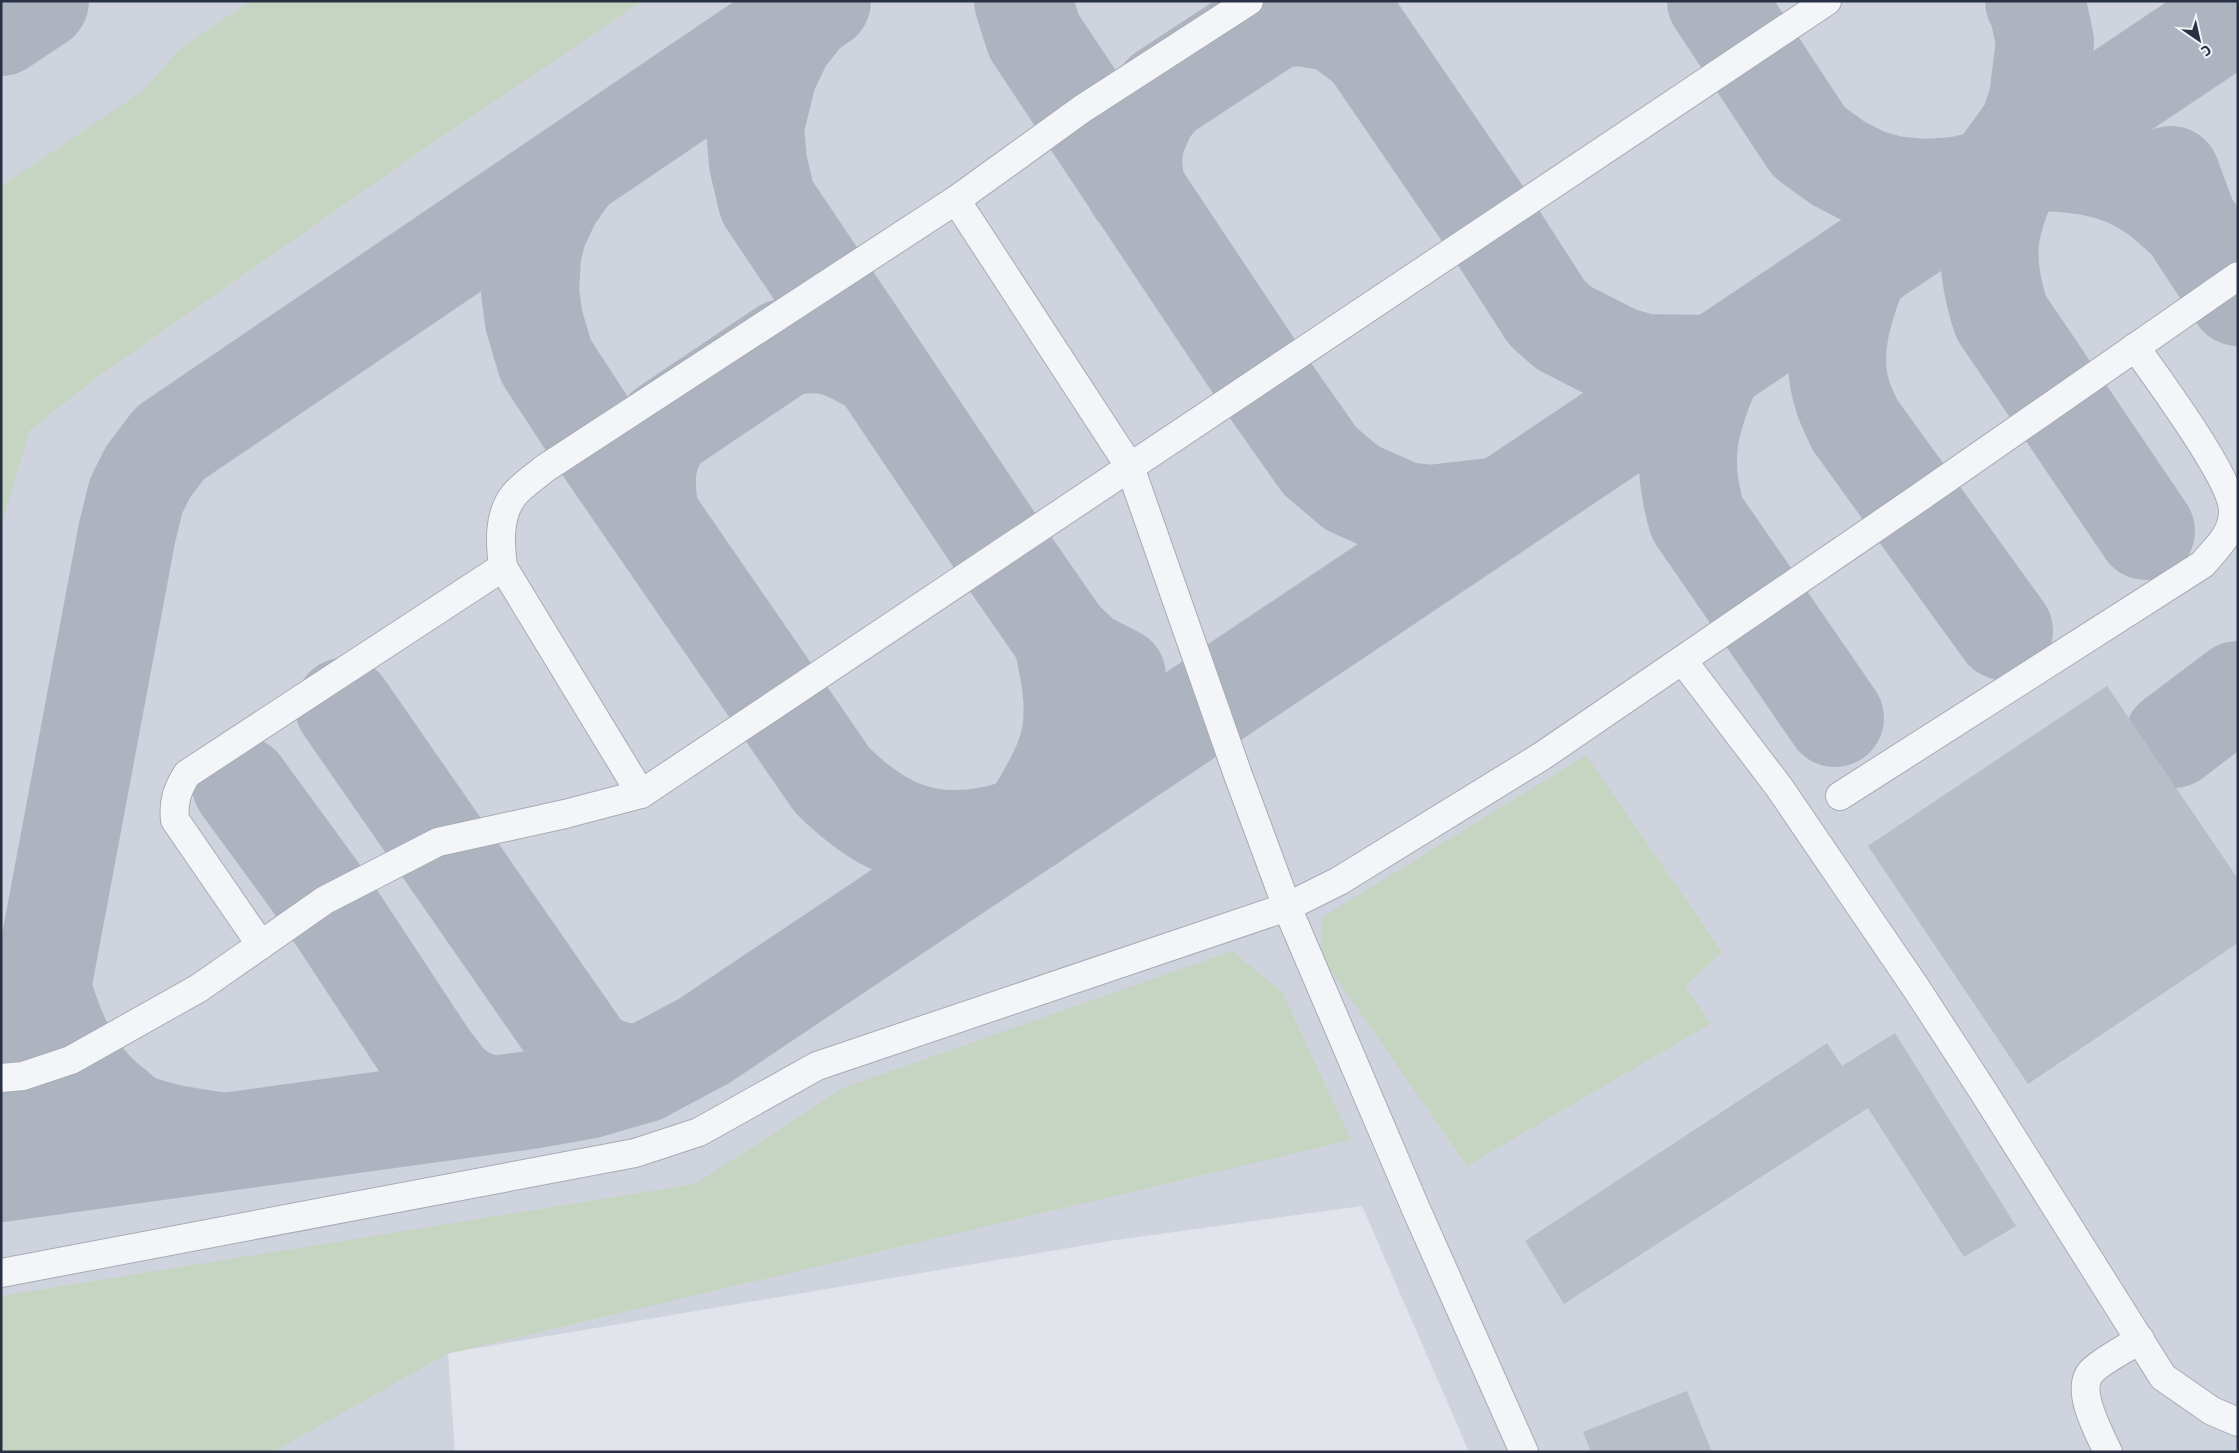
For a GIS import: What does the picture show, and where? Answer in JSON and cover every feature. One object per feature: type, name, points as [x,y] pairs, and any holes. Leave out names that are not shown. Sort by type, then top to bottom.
[{"type":"lane","points":[[642,794],[502,567],[500,537],[505,512],[514,495],[544,469],[956,200],[1082,109],[1249,1]]},
{"type":"lane","points":[[1,1078],[23,1076],[71,1060],[199,988],[325,900],[438,842],[565,814],[642,794],[1827,1]]},
{"type":"lane","points":[[956,200],[1130,467],[1238,775],[1287,907],[1412,1200],[1524,1452]]},
{"type":"lane","points":[[1,1273],[636,1153],[699,1132],[817,1066],[1287,907],[1339,881],[1542,756],[1684,661],[2238,276]]},
{"type":"lane","points":[[1840,796],[2203,564],[2228,535],[2233,511],[2225,484],[2136,346]]},
{"type":"lane","points":[[261,944],[175,820],[173,805],[179,788],[187,774],[502,567]]},
{"type":"lane","points":[[1684,661],[1779,787],[1916,988],[2163,1376],[2212,1411],[2238,1422]]},
{"type":"lane","points":[[2108,1452],[2087,1399],[2086,1380],[2092,1371],[2140,1339]]},
{"type":"shaded area","points":[[1,1],[2238,1],[2238,1452],[1469,1452],[1362,1206],[1116,1240],[448,1353],[455,1452],[1,1452]]},
{"type":"green space","points":[[250,1],[642,1],[412,157],[100,375],[30,430],[1,527],[1,186],[143,91],[179,49]]},
{"type":"green space","points":[[1586,755],[1722,952],[1685,986],[1710,1024],[1467,1166],[1321,956],[1321,918]]},
{"type":"green space","points":[[1232,951],[1282,992],[1351,1140],[447,1354],[273,1452],[1,1452],[1,1296],[695,1184],[843,1088]]},
{"type":"building","points":[[2107,686],[2238,879],[2238,943],[2028,1084],[1868,846]]},
{"type":"building","points":[[1895,1033],[2016,1226],[1964,1257],[1868,1108],[1564,1304],[1525,1241],[1827,1043],[1842,1066]]},
{"type":"building","points":[[1687,1391],[1712,1452],[1591,1452],[1583,1432]]},
{"type":"taxiway","points":[[1,27],[40,1]]},
{"type":"taxiway","points":[[219,1141],[164,1132],[143,1126],[126,1118],[89,1083],[68,1054],[53,1021],[42,987],[127,533],[136,496],[148,472],[170,443],[822,1]]},
{"type":"taxiway","points":[[1023,1],[1034,36],[1263,380],[1320,461],[1352,488],[1404,511],[1431,514],[1501,506]]},
{"type":"taxiway","points":[[1337,1],[1491,226],[1547,313],[1564,328],[1617,355],[1645,363],[1714,364],[1698,404],[1689,440],[1689,476],[1697,518],[1835,718]]},
{"type":"taxiway","points":[[1716,1],[1809,142],[1838,163],[1865,177],[1893,185],[1925,188],[1956,186],[1992,178],[2029,127],[2038,99],[2045,41],[2038,9],[2034,1]]},
{"type":"taxiway","points":[[806,12],[784,40],[768,73],[755,127],[758,163],[767,201],[1062,638],[1084,659],[1117,676]]},
{"type":"taxiway","points":[[1,1173],[530,1100],[587,1090],[642,1074],[704,1041],[2238,13]]},
{"type":"taxiway","points":[[1135,189],[1133,158],[1136,138],[1148,111],[1163,93],[1276,19],[1300,17],[1336,23],[1368,47]]},
{"type":"taxiway","points":[[2146,531],[2001,317],[1991,274],[1990,238],[1999,202],[2016,162],[2053,162],[2107,170],[2124,176],[2156,194],[2188,221]]},
{"type":"taxiway","points":[[573,170],[552,200],[538,230],[532,255],[530,291],[534,321],[546,361],[595,436],[832,780],[850,796],[886,822],[925,836],[946,839],[969,839],[998,834],[1030,823],[1060,768],[1071,733],[1072,697],[1062,638]]},
{"type":"taxiway","points":[[2171,175],[2188,221],[2238,297]]},
{"type":"taxiway","points":[[1860,266],[1848,298],[1840,330],[1837,364],[1843,397],[1855,425],[2004,631]]},
{"type":"taxiway","points":[[650,516],[647,470],[653,449],[665,428],[784,348],[811,344],[834,347],[845,350],[879,369]]},
{"type":"taxiway","points":[[2173,739],[2238,690]]},
{"type":"taxiway","points":[[344,707],[585,1054],[605,1067],[642,1074]]},
{"type":"taxiway","points":[[241,785],[325,900],[429,1058],[450,1085],[467,1097],[490,1105]]},
{"type":"taxiway","points":[[1,1113],[23,1076],[42,987]]}]
